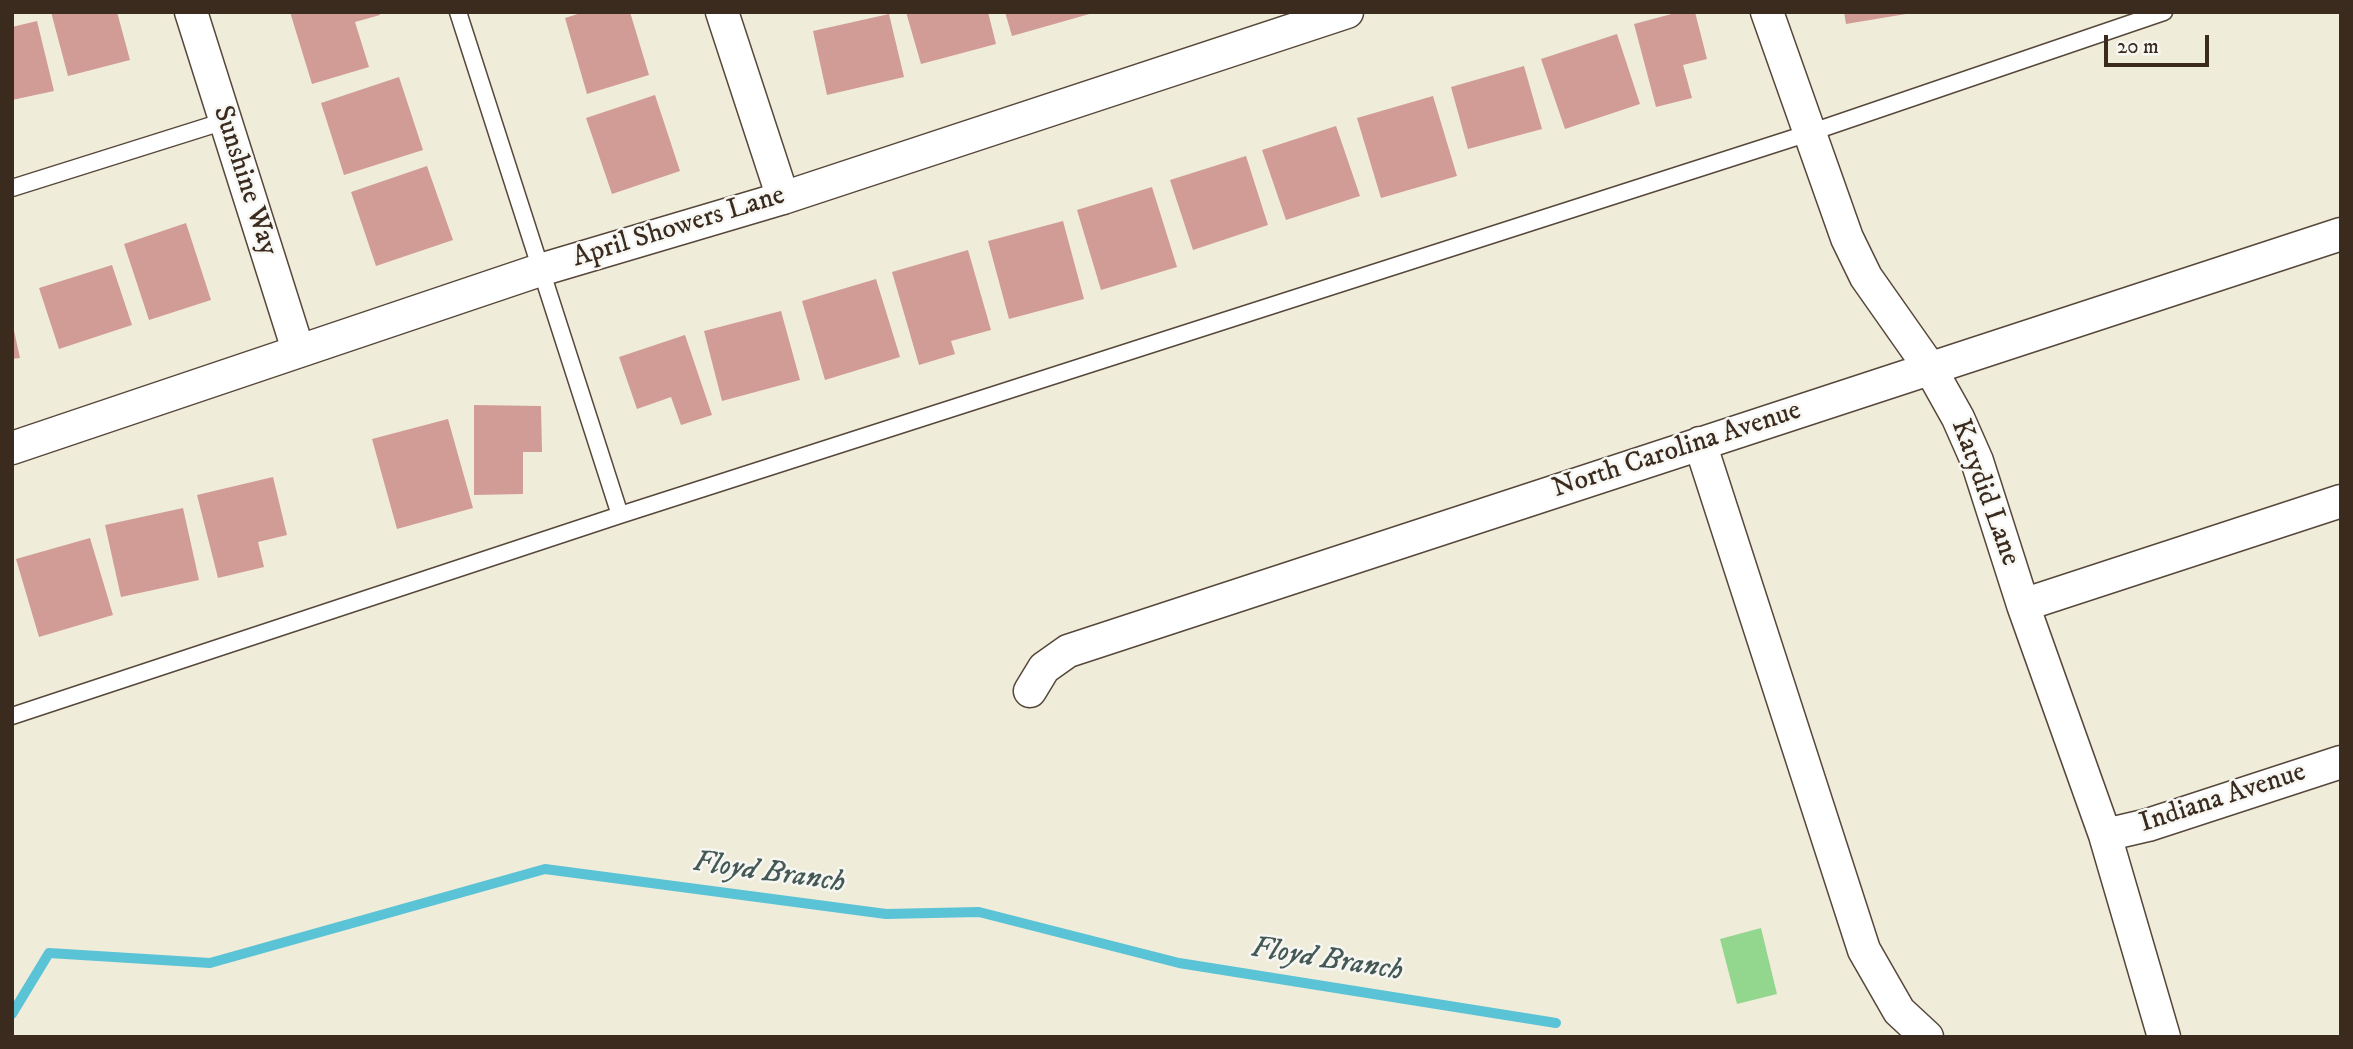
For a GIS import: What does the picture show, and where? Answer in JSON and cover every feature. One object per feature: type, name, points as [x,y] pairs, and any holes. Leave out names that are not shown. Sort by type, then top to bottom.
[{"type":"street","name":"Sunshine Way","points":[[191,12],[298,350]]},
{"type":"street","points":[[722,12],[783,198]]},
{"type":"street","name":"April Showers Lane","points":[[12,448],[540,270],[783,198],[1347,12]]},
{"type":"street","name":"Katydid Lane","points":[[1767,12],[1847,238],[1866,276],[1930,368],[1958,418],[1977,461],[2023,605],[2105,835],[2164,1037]]},
{"type":"street","name":"North Carolina Avenue","points":[[1030,691],[1044,667],[1068,651],[2341,234]]},
{"type":"street","points":[[1700,443],[1864,950],[1899,1011],[1927,1037]]},
{"type":"street","points":[[2023,605],[2341,501]]},
{"type":"street","name":"Indiana Avenue","points":[[2105,835],[2148,825],[2341,762]]},
{"type":"lane","points":[[458,12],[620,515]]},
{"type":"lane","points":[[12,716],[620,515],[1809,133],[2164,12]]},
{"type":"lane","points":[[12,188],[225,121]]},
{"type":"green space","points":[[1761,928],[1777,994],[1737,1004],[1720,939]]},
{"type":"building","points":[[51,12],[117,12],[130,60],[68,76]]},
{"type":"building","points":[[290,12],[379,12],[380,15],[355,22],[369,67],[312,84]]},
{"type":"building","points":[[584,12],[630,12],[649,75],[587,94],[565,18]]},
{"type":"building","points":[[906,12],[988,12],[996,44],[921,64]]},
{"type":"building","points":[[1005,12],[1093,12],[1093,13],[1012,36]]},
{"type":"building","points":[[1679,12],[1695,12],[1707,59],[1683,65],[1692,98],[1656,107],[1634,24]]},
{"type":"building","points":[[1844,12],[1906,12],[1906,14],[1846,24]]},
{"type":"building","points":[[889,14],[904,77],[827,95],[813,31]]},
{"type":"building","points":[[37,21],[54,91],[12,100],[12,27]]},
{"type":"building","points":[[1617,34],[1640,104],[1565,129],[1541,59]]},
{"type":"building","points":[[1524,66],[1542,129],[1468,149],[1451,87]]},
{"type":"building","points":[[399,77],[423,150],[344,175],[321,103]]},
{"type":"building","points":[[655,95],[680,171],[612,194],[586,118]]},
{"type":"building","points":[[1433,96],[1457,176],[1381,198],[1357,118]]},
{"type":"building","points":[[1336,126],[1360,196],[1286,220],[1262,150]]},
{"type":"building","points":[[1246,156],[1268,225],[1193,250],[1170,180]]},
{"type":"building","points":[[427,166],[453,240],[376,266],[351,192]]},
{"type":"building","points":[[1152,187],[1177,267],[1101,290],[1077,210]]},
{"type":"building","points":[[1063,221],[1084,299],[1009,319],[988,241]]},
{"type":"building","points":[[186,223],[211,300],[149,320],[124,244]]},
{"type":"building","points":[[968,250],[991,330],[951,341],[955,354],[919,365],[892,272]]},
{"type":"building","points":[[112,265],[132,325],[59,349],[39,288]]},
{"type":"building","points":[[876,279],[900,357],[825,380],[802,301]]},
{"type":"building","points":[[781,311],[800,380],[722,401],[704,331]]},
{"type":"building","points":[[12,327],[20,358],[12,359]]},
{"type":"building","points":[[685,335],[712,415],[681,425],[671,397],[637,409],[619,357]]},
{"type":"building","points":[[474,405],[541,406],[542,452],[523,452],[523,494],[474,495]]},
{"type":"building","points":[[448,419],[473,508],[397,529],[372,439]]},
{"type":"building","points":[[273,477],[287,535],[258,542],[264,567],[218,578],[197,495]]},
{"type":"building","points":[[183,508],[199,580],[121,597],[105,525]]},
{"type":"building","points":[[90,538],[113,615],[39,637],[16,559]]},
{"type":"waterway","name":"Floyd Branch","points":[[12,1014],[49,953],[210,963],[545,869],[886,914],[979,912],[1179,963],[1556,1023]]}]
